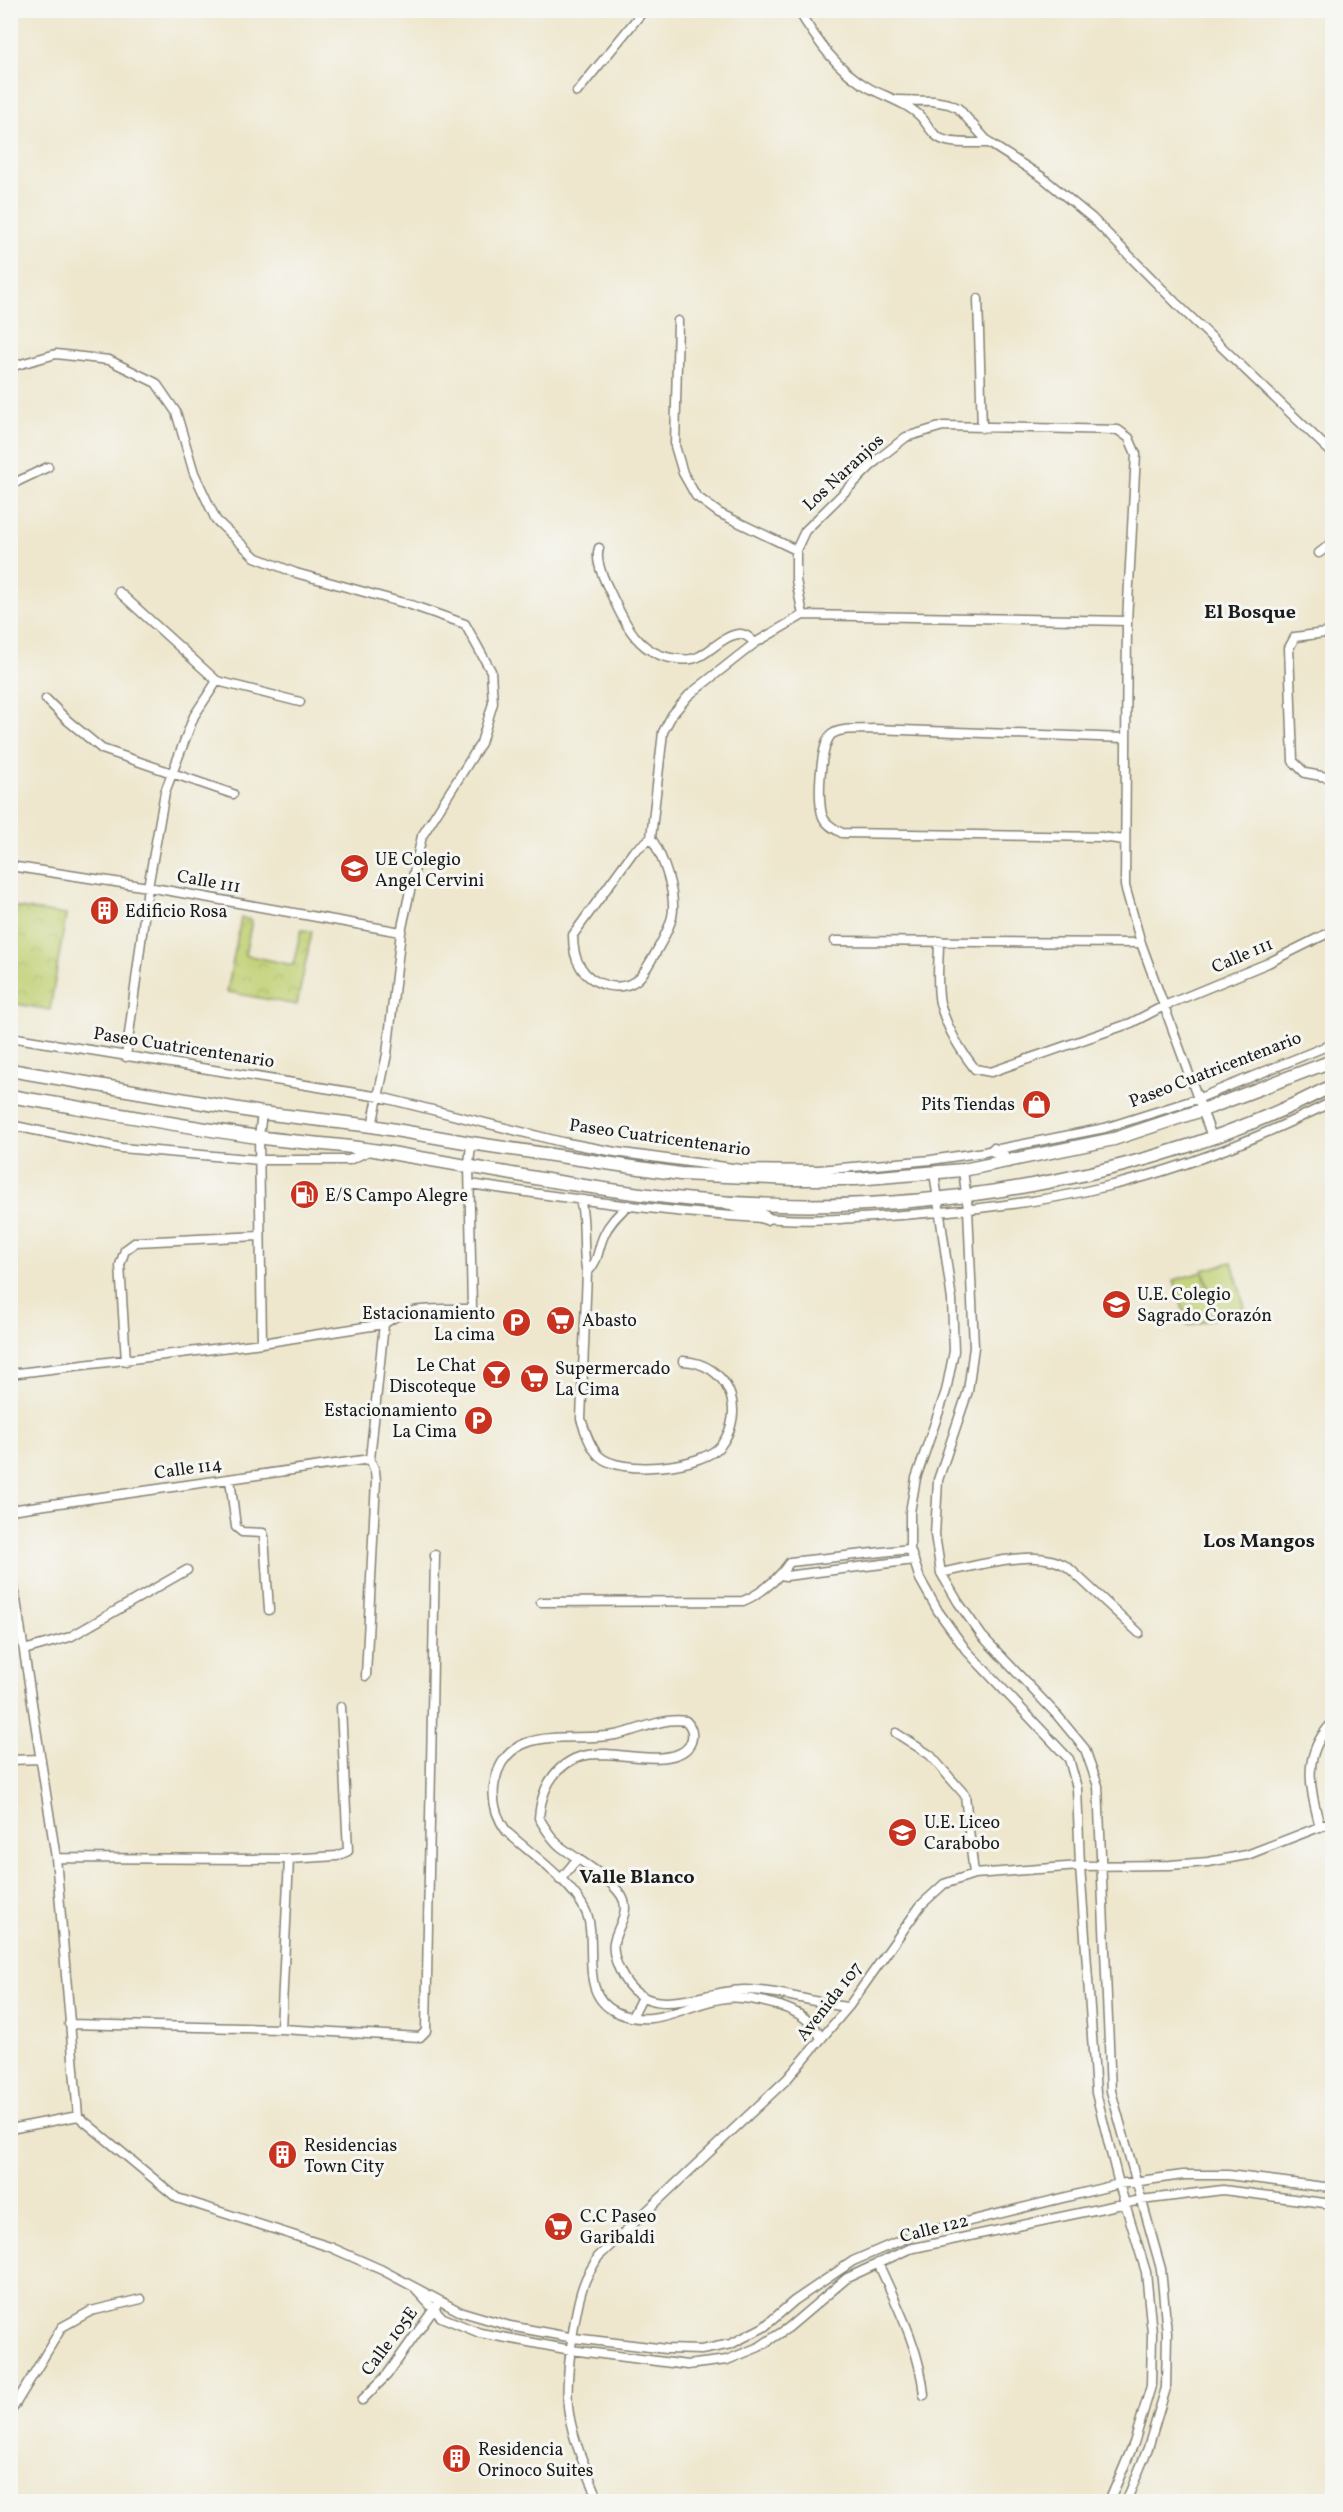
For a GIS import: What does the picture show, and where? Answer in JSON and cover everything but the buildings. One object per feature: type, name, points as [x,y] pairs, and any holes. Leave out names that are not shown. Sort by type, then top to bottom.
[{"type":"street","points":[[577,92],[644,10]]},
{"type":"street","points":[[798,10],[821,46],[841,68],[868,87],[896,100],[921,118],[929,130],[947,141],[989,143]]},
{"type":"street","points":[[896,100],[933,101],[958,108],[989,143],[1042,177],[1092,218],[1177,304],[1332,453]]},
{"type":"street","points":[[921,118],[926,107],[933,101]]},
{"type":"street","points":[[978,300],[982,428]]},
{"type":"street","points":[[678,321],[675,446],[683,473],[696,496],[718,513],[796,550],[796,580],[803,615]]},
{"type":"street","points":[[10,367],[56,354],[109,360],[156,384],[176,412],[194,473],[216,520],[255,557],[296,573],[465,624],[491,671],[493,703],[481,743],[422,836],[401,932],[380,1096],[372,1126]]},
{"type":"street","name":"Los Naranjos","points":[[796,550],[805,531],[877,460],[906,437],[943,426],[1118,430],[1129,438],[1136,454],[1127,621]]},
{"type":"street","points":[[10,485],[48,467]]},
{"type":"street","points":[[1319,553],[1332,543]]},
{"type":"street","points":[[599,548],[598,560],[627,628],[644,646],[665,658],[686,660],[697,658],[731,636],[746,635],[756,643]]},
{"type":"street","points":[[119,592],[217,681],[300,702]]},
{"type":"street","points":[[651,838],[633,852],[573,935],[573,948],[580,967],[591,979],[608,987],[624,986],[639,978],[659,947],[673,915],[665,868],[660,852],[651,838],[663,732],[672,715],[689,695],[756,643],[803,615],[1127,621],[1125,886],[1141,943],[1212,1137]]},
{"type":"street","points":[[1332,632],[1295,637],[1289,648],[1293,761],[1305,773],[1332,778]]},
{"type":"street","points":[[126,1057],[148,887],[165,792],[194,716],[217,681]]},
{"type":"street","points":[[46,699],[102,749],[233,794]]},
{"type":"street","points":[[1124,840],[1101,837],[842,833],[830,826],[823,818],[821,760],[827,739],[843,730],[873,729],[1125,738]]},
{"type":"street","name":"Calle 111","points":[[10,866],[148,887],[401,932]]},
{"type":"street","name":"Calle 111","points":[[939,941],[940,1002],[962,1052],[975,1069],[992,1072],[1131,1023],[1164,1006],[1268,963],[1332,931]]},
{"type":"street","points":[[835,940],[1141,943]]},
{"type":"street","name":"Paseo Cuatricentenario","points":[[10,1037],[380,1096],[562,1142],[740,1169],[933,1172],[963,1170],[1114,1139],[1199,1105],[1332,1044]]},
{"type":"street","name":"Paseo Cuatricentenario","points":[[10,1070],[262,1113],[372,1126],[680,1174],[756,1179],[895,1170],[1105,1128],[1199,1105],[1332,1061]]},
{"type":"street","points":[[10,1096],[259,1137],[372,1150],[692,1200],[796,1205],[939,1199],[1061,1180],[1172,1152],[1294,1106],[1332,1086]]},
{"type":"street","points":[[470,1184],[580,1200],[766,1218],[834,1220],[941,1212],[1102,1188],[1162,1172],[1266,1134],[1332,1102]]},
{"type":"street","points":[[262,1113],[259,1137],[262,1343]]},
{"type":"street","points":[[10,1125],[121,1148],[260,1160],[349,1160],[372,1150]]},
{"type":"street","points":[[10,1374],[262,1343],[384,1324],[403,1312],[472,1309],[469,1165],[471,1143]]},
{"type":"street","points":[[994,1150],[1009,1161]]},
{"type":"street","points":[[740,1169],[756,1179]]},
{"type":"street","points":[[963,1170],[968,1209],[974,1347],[968,1391],[938,1480],[935,1535],[941,1573],[958,1602],[982,1636],[1085,1749],[1098,1786],[1111,2091],[1161,2269],[1167,2333],[1166,2388],[1148,2448],[1126,2502]]},
{"type":"street","points":[[933,1172],[941,1212],[952,1300],[954,1351],[946,1391],[916,1478],[910,1512],[910,1549],[920,1579],[938,1611],[966,1650],[1069,1759],[1077,1788],[1080,1866],[1096,2093],[1119,2184],[1146,2272],[1152,2333],[1151,2386],[1134,2443],[1109,2502]]},
{"type":"street","points":[[580,1200],[583,1211],[583,1255],[587,1273],[581,1419],[585,1434],[600,1456],[617,1465],[664,1467],[696,1461],[720,1446],[732,1423],[732,1405],[728,1386],[714,1370],[697,1362],[683,1361]]},
{"type":"street","points":[[729,1202],[766,1218]]},
{"type":"street","points":[[587,1273],[596,1263],[604,1235],[616,1216],[628,1205]]},
{"type":"street","points":[[126,1361],[120,1264],[125,1250],[136,1242],[259,1236]]},
{"type":"street","points":[[366,1676],[375,1481],[375,1471],[370,1459],[384,1324]]},
{"type":"street","name":"Calle 114","points":[[10,1510],[370,1459]]},
{"type":"street","points":[[231,1479],[236,1527],[242,1532],[263,1533],[264,1536],[269,1610]]},
{"type":"street","points":[[540,1602],[743,1601],[755,1596],[781,1575],[790,1562],[799,1559],[910,1549]]},
{"type":"street","points":[[69,2025],[281,2029],[420,2037],[426,2031],[435,1555]]},
{"type":"street","points":[[941,1573],[1024,1558],[1051,1558],[1070,1569],[1139,1633]]},
{"type":"street","points":[[781,1575],[914,1560]]},
{"type":"street","points":[[10,1561],[56,1858],[78,2116],[10,2129]]},
{"type":"street","points":[[24,1650],[70,1637],[187,1570]]},
{"type":"street","points":[[56,1858],[289,1859],[337,1856],[348,1851],[341,1707]]},
{"type":"street","points":[[821,2038],[809,2021],[797,2012],[756,2000],[726,1998],[697,2005],[666,2017],[647,2019],[617,2013],[608,2007],[596,1990],[589,1959],[590,1927],[581,1903],[560,1880],[507,1832],[500,1822],[492,1793],[500,1764],[508,1753],[529,1740],[597,1738],[618,1735],[667,1720],[686,1721],[693,1737],[690,1745],[675,1756],[633,1758],[606,1754],[585,1755],[562,1767],[546,1784],[541,1803],[539,1818],[560,1846],[615,1888],[623,1898],[626,1910],[614,1942],[615,1960],[625,1982],[642,1997],[664,2002],[743,1990],[778,1993],[847,2007]]},
{"type":"street","points":[[1320,1827],[1310,1769],[1321,1735],[1332,1723]]},
{"type":"street","points":[[896,1733],[930,1755],[965,1795],[974,1874]]},
{"type":"street","points":[[10,1761],[41,1759]]},
{"type":"street","name":"Avenida 107","points":[[600,2502],[585,2464],[569,2412],[571,2350],[585,2280],[598,2257],[787,2079],[847,2007],[921,1905],[945,1884],[974,1874],[1080,1866],[1170,1865],[1247,1855],[1332,1822]]},
{"type":"street","points":[[560,1880],[578,1858]]},
{"type":"street","points":[[281,2029],[289,1859]]},
{"type":"street","points":[[633,2017],[642,1997]]},
{"type":"street","points":[[797,2012],[803,1999]]},
{"type":"street","name":"Calle 122","points":[[78,2116],[177,2198],[330,2247],[382,2270],[459,2311],[510,2326],[574,2338],[666,2349],[701,2350],[731,2344],[764,2327],[794,2301],[853,2261],[913,2235],[1119,2184],[1183,2175],[1228,2175],[1332,2188]]},
{"type":"street","name":"Calle 122","points":[[410,2285],[441,2317],[480,2333],[571,2350],[687,2365],[726,2360],[759,2347],[847,2278],[909,2249],[1125,2203],[1223,2190],[1332,2204]]},
{"type":"street","points":[[878,2263],[902,2318],[923,2381],[924,2395]]},
{"type":"street","points":[[10,2413],[62,2327],[91,2311],[141,2299]]},
{"type":"street","name":"Calle 105E","points":[[362,2400],[387,2375],[440,2300]]},
{"type":"green space","points":[[15,907],[66,915],[50,1010],[11,1003],[11,936]]},
{"type":"green space","points":[[241,918],[252,920],[245,955],[293,965],[301,930],[312,931],[297,1005],[227,992]]},
{"type":"green space","points":[[1232,1262],[1245,1308],[1217,1316],[1203,1270]]},
{"type":"green space","points":[[1203,1272],[1216,1318],[1188,1326],[1174,1280]]},
{"type":"place","name":"UE Colegio Angel Cervini","points":[[354,869]]},
{"type":"place","name":"Edificio Rosa","points":[[104,911]]},
{"type":"place","name":"Pits Tiendas","points":[[1036,1104]]},
{"type":"place","name":"E/S Campo Alegre","points":[[304,1195]]},
{"type":"place","name":"U.E. Colegio Sagrado Corazón","points":[[1116,1304]]},
{"type":"place","name":"Abasto","points":[[561,1320]]},
{"type":"place","name":"Estacionamiento La cima","points":[[516,1323]]},
{"type":"place","name":"Le Chat Discoteque","points":[[497,1375]]},
{"type":"place","name":"Supermercado La Cima","points":[[534,1378]]},
{"type":"place","name":"Estacionamiento La Cima","points":[[478,1420]]},
{"type":"place","name":"U.E. Liceo Carabobo","points":[[903,1832]]},
{"type":"place","name":"Residencias Town City","points":[[283,2155]]},
{"type":"place","name":"C.C Paseo Garibaldi","points":[[559,2226]]},
{"type":"place","name":"Residencia Orinoco Suites","points":[[457,2459]]},
{"type":"district","name":"El Bosque","points":[[1250,611]]},
{"type":"district","name":"Los Mangos","points":[[1259,1540]]},
{"type":"district","name":"Valle Blanco","points":[[637,1876]]}]
